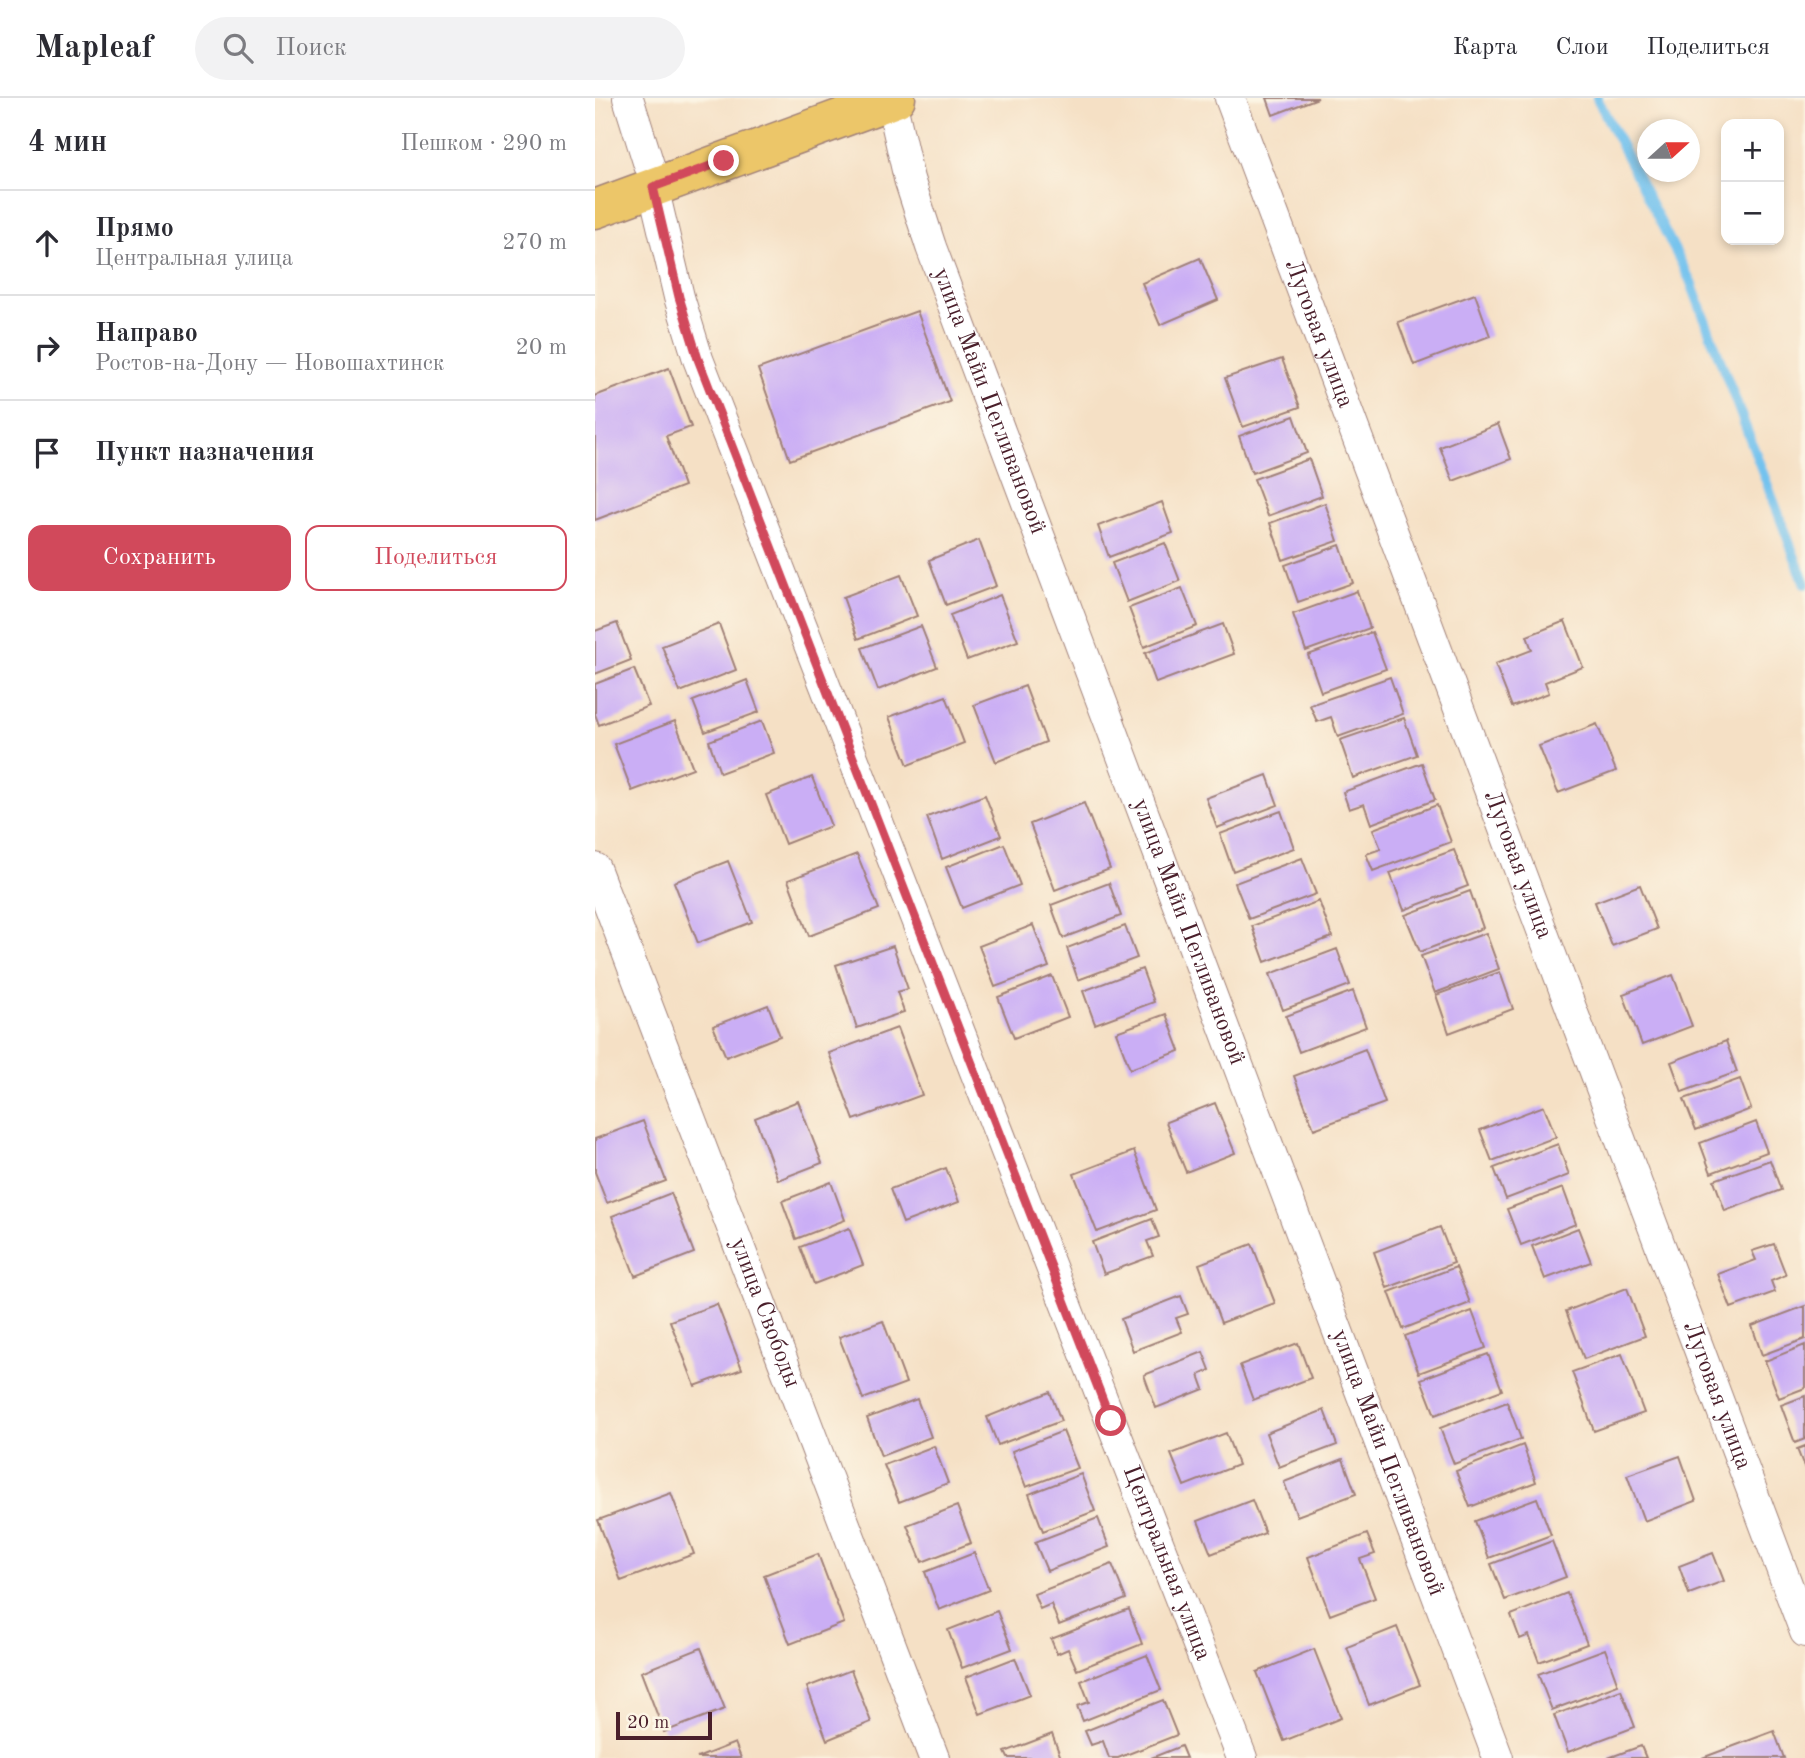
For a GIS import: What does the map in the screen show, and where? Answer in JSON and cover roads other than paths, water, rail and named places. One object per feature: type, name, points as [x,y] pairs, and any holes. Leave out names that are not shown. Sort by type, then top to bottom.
[{"type":"main road","points":[[595,209],[651,176],[838,98]]},
{"type":"main road","points":[[595,184],[651,176],[893,99]]},
{"type":"street","name":"Центральная улица","points":[[628,98],[651,176],[679,297],[698,359],[1242,1758]]},
{"type":"street","name":"Луговая улица","points":[[1230,98],[1805,1632]]},
{"type":"street","name":"улица Майи Пегливановой","points":[[893,99],[909,179],[931,247],[1498,1758]]},
{"type":"street","name":"улица Свободы","points":[[595,868],[934,1758]]},
{"type":"waterway","points":[[1597,98],[1690,280],[1805,584]]}]
